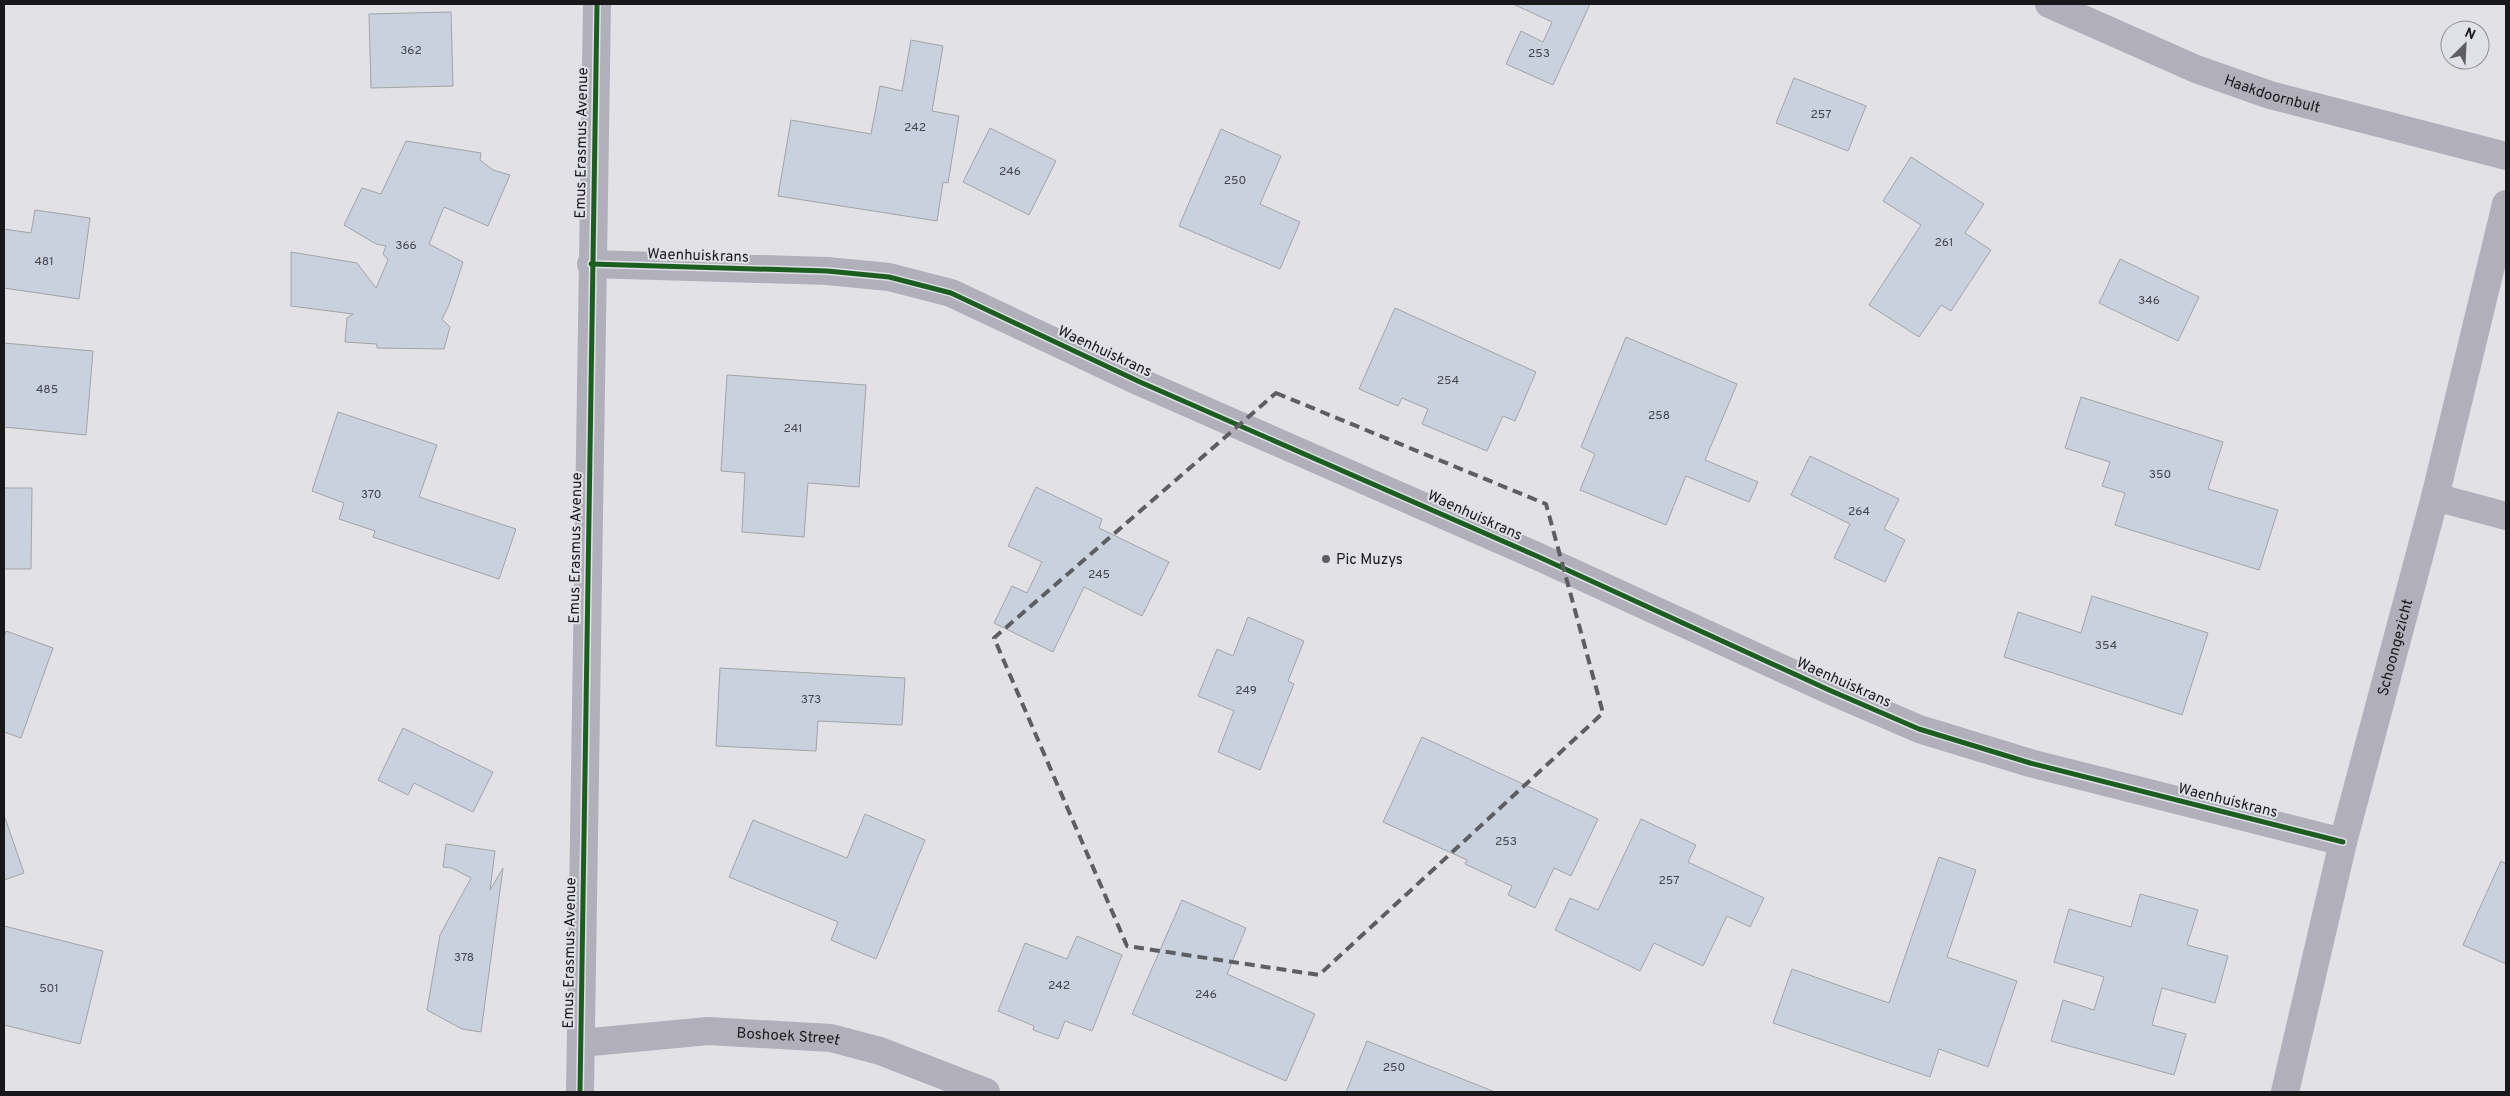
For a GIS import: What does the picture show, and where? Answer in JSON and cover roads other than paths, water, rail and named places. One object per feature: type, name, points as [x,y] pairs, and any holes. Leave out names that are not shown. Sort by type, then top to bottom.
[{"type":"street","name":"Emus Erasmus Avenue","points":[[580,1092],[591,264],[597,4]]},
{"type":"street","name":"Haakdoornbult","points":[[2049,4],[2196,69],[2270,95],[2506,156]]},
{"type":"street","name":"Schoongezicht","points":[[2285,1092],[2343,842],[2435,497],[2506,204]]},
{"type":"street","name":"Waenhuiskrans","points":[[591,264],[827,271],[889,277],[950,293],[1140,382],[1539,557],[1820,686],[1919,729],[2030,763],[2343,842]]},
{"type":"street","points":[[2435,497],[2506,516]]},
{"type":"street","name":"Boshoek Street","points":[[581,1043],[708,1031],[831,1038],[880,1051],[986,1092]]},
{"type":"place","name":"Pic Muzys","points":[[1326,559]]}]
